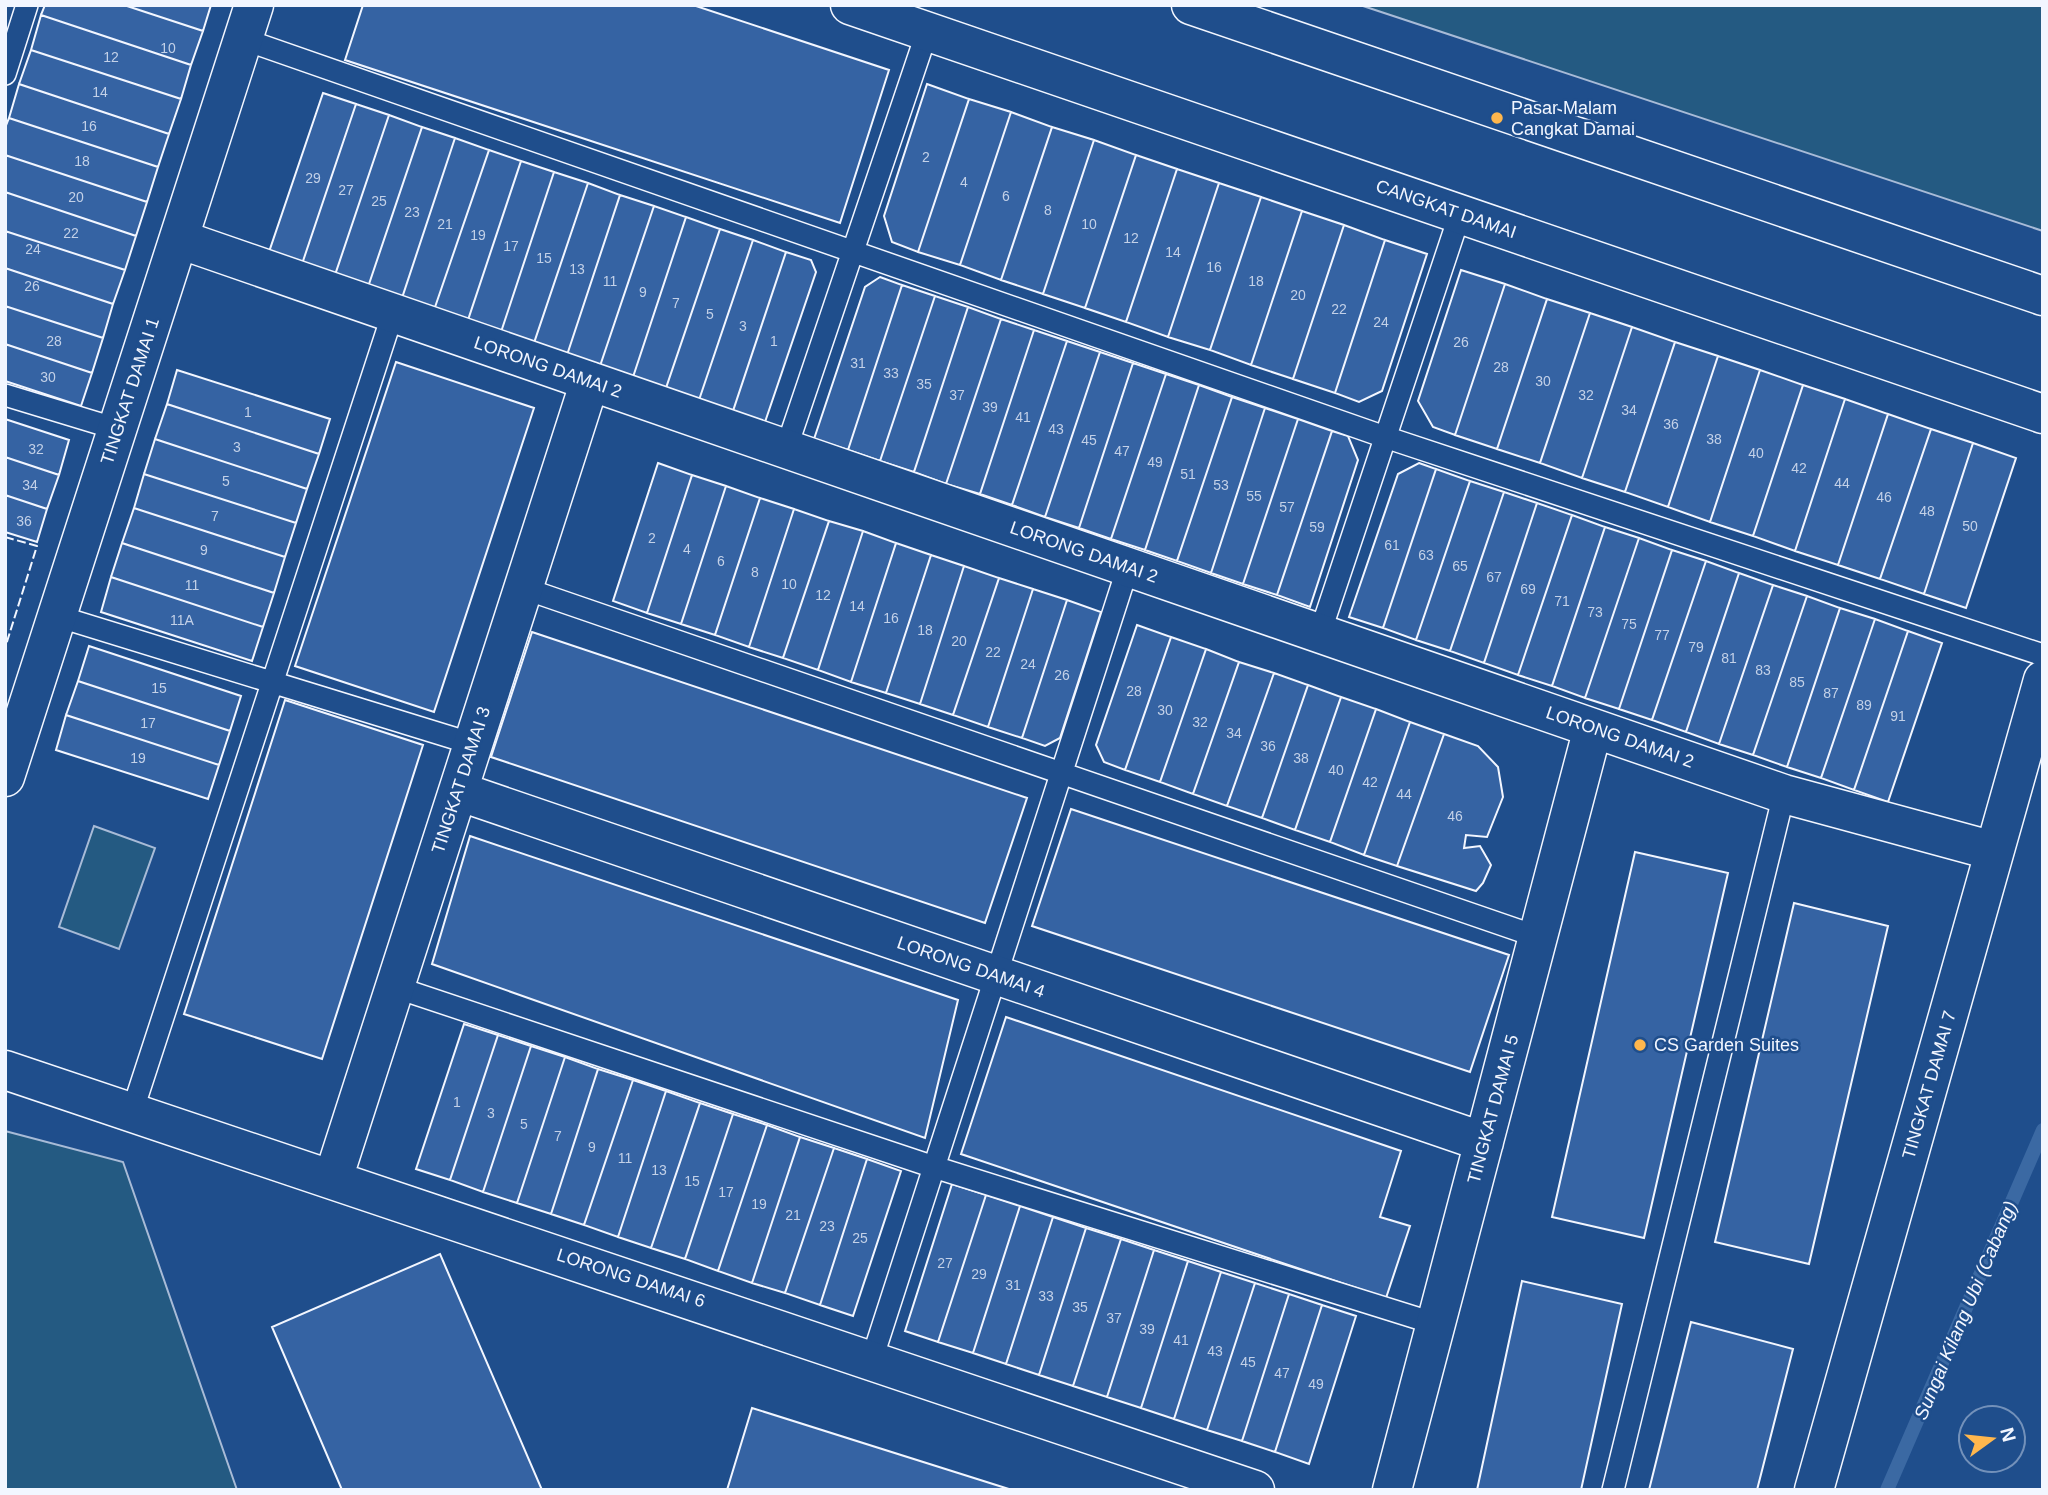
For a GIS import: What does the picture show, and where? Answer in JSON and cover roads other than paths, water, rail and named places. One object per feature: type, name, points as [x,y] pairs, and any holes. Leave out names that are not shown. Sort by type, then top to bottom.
[{"type":"street","name":"CANGKAT DAMAI","points":[[850,5],[2043,414]]},
{"type":"street","points":[[1191,5],[2043,296]]},
{"type":"street","name":"TINGKAT DAMAI 1","points":[[6,771],[249,22]]},
{"type":"street","name":"LORONG DAMAI 2","points":[[178,239],[1784,794],[1994,851]]},
{"type":"street","name":"TINGKAT DAMAI 3","points":[[333,1179],[590,381]]},
{"type":"street","name":"TINGKAT DAMAI 7","points":[[1814,1490],[2043,680]]},
{"type":"street","name":"TINGKAT DAMAI 5","points":[[1392,1490],[1593,728]]},
{"type":"street","name":"LORONG DAMAI 4","points":[[458,791],[1484,1142]]},
{"type":"street","name":"LORONG DAMAI 6","points":[[5,1070],[872,1359],[1255,1490]]},
{"type":"lane","points":[[5,74],[27,5]]},
{"type":"lane","points":[[249,22],[852,252],[1385,437],[2043,655]]},
{"type":"lane","points":[[786,449],[927,32]]},
{"type":"lane","points":[[1320,634],[1460,214]]},
{"type":"lane","points":[[132,1112],[393,313]]},
{"type":"lane","points":[[5,395],[117,429]]},
{"type":"lane","points":[[872,1359],[1128,567]]},
{"type":"lane","points":[[523,588],[1538,937]]},
{"type":"lane","points":[[57,616],[473,744]]},
{"type":"lane","points":[[1612,1490],[1784,794]]},
{"type":"lane","points":[[395,987],[934,1167],[1436,1324]]},
{"type":"waterway","name":"Sungai Kilang Ubi (Cabang)","points":[[1887,1490],[2043,1130]]},
{"type":"place","name":"Pasar Malam Cangkat Damai","points":[[1497,118]]},
{"type":"place","name":"CS Garden Suites","points":[[1640,1045]]}]
